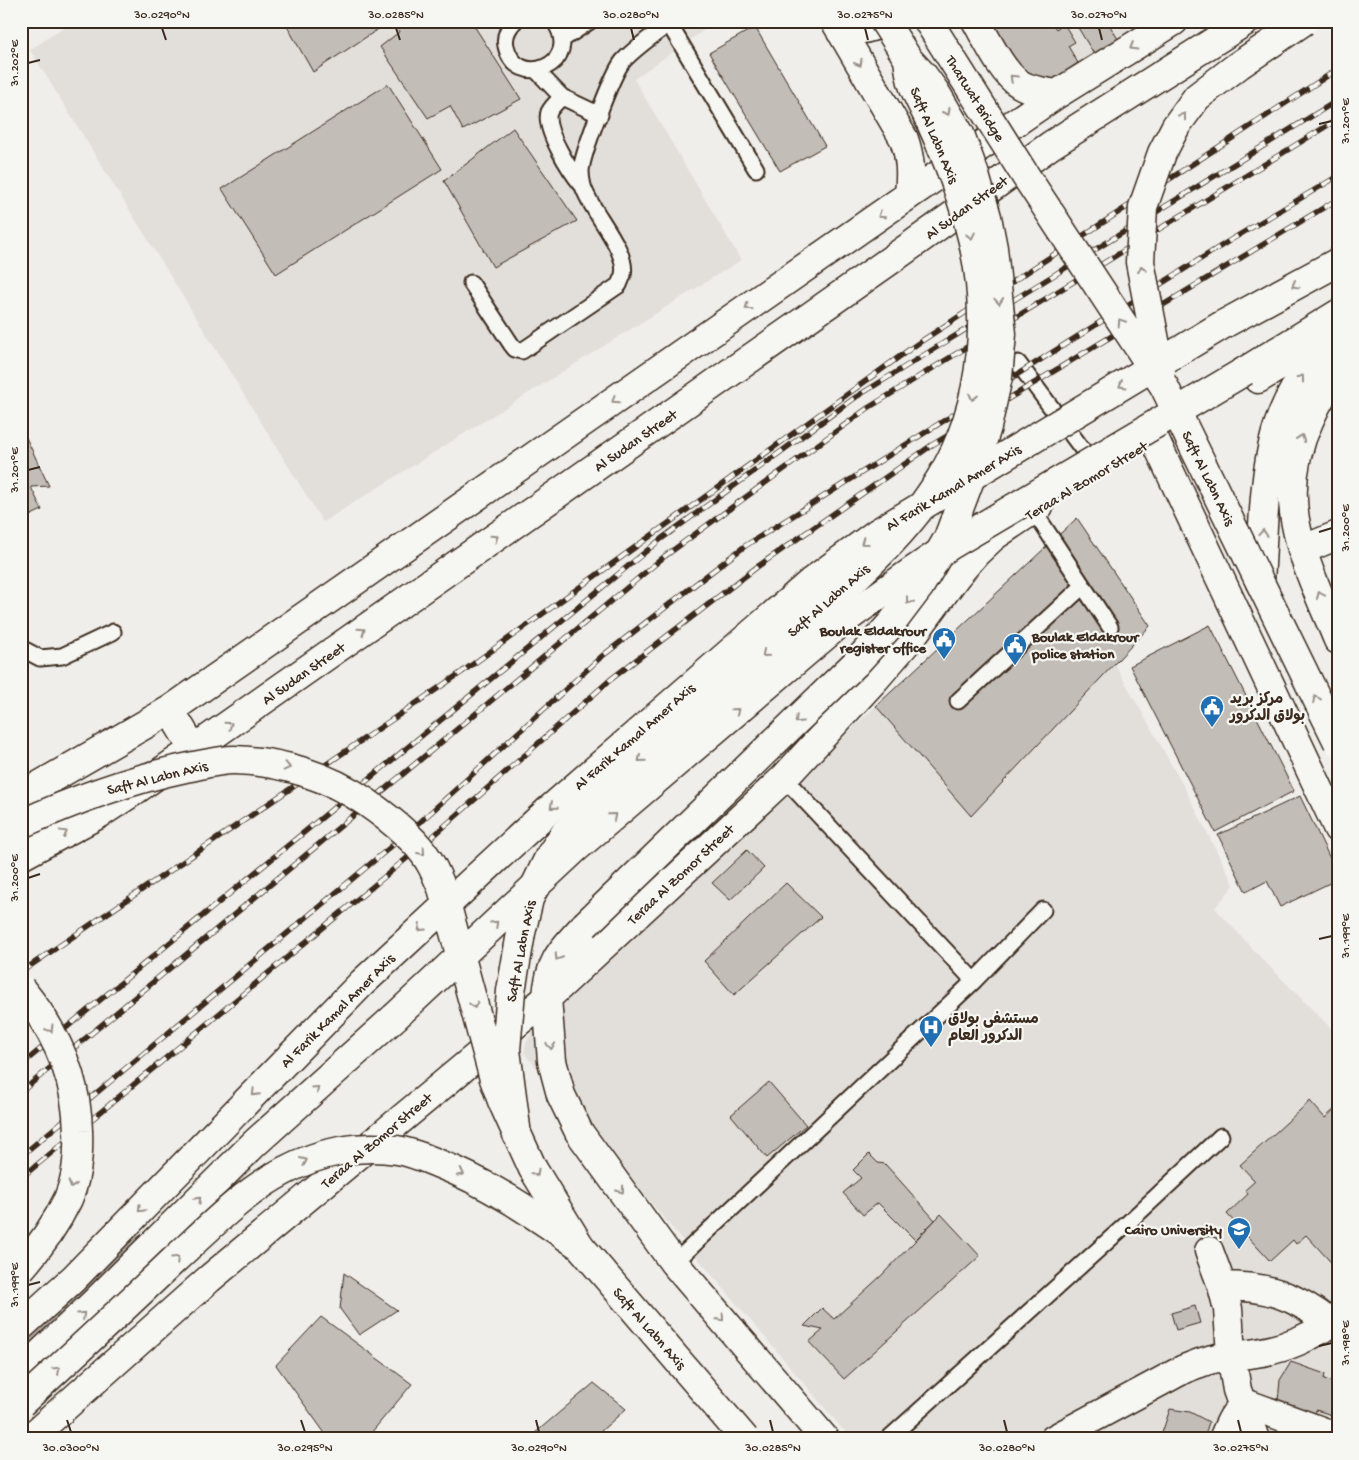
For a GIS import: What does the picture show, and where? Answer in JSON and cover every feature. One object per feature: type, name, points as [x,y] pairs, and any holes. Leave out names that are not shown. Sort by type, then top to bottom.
[{"type":"main road","points":[[825,1439],[674,1263],[579,1132],[561,1094],[552,1062],[547,998],[548,981],[554,962],[585,925],[849,671],[892,623],[920,586],[948,538],[975,466],[987,427],[998,377],[1002,334],[993,248],[987,217],[975,175],[960,134],[932,87],[908,59],[884,21]]},
{"type":"main road","points":[[838,26],[859,31],[889,21]]},
{"type":"main road","name":"Tharwat Bridge","points":[[928,21],[1025,175]]},
{"type":"main road","points":[[976,21],[1009,75],[1020,85],[1038,91],[1057,94]]},
{"type":"main road","points":[[21,796],[170,710],[1057,94],[1174,21]]},
{"type":"main road","name":"Al Sudan Street","points":[[21,856],[99,814],[194,750],[1051,146],[1246,21]]},
{"type":"main road","points":[[1164,386],[1140,262],[1143,207],[1162,153],[1176,126],[1197,96],[1304,21]]},
{"type":"main road","points":[[838,26],[904,139],[910,156],[912,173],[910,195]]},
{"type":"main road","name":"Saft Al Labn Axis","points":[[517,1135],[506,1050],[510,992],[528,900],[560,841],[576,820],[613,784],[854,579],[888,546],[912,519],[939,480],[966,425],[976,389],[981,354],[982,306],[978,274],[968,222],[940,144],[913,84],[908,59]]},
{"type":"main road","name":"Saft Al Labn Axis","points":[[1025,175],[1164,386],[1338,742]]},
{"type":"main road","name":"Al Farik Kamal Amer Axis","points":[[21,1326],[72,1279],[362,983],[549,810],[811,582],[877,533],[901,518],[1224,324],[1338,262]]},
{"type":"main road","points":[[21,1372],[94,1304],[255,1144],[395,1018],[576,848],[839,624],[952,545],[1338,314]]},
{"type":"main road","name":"Teraa Al Zomor Street","points":[[29,1439],[209,1279],[547,998],[784,778],[882,671],[913,635],[976,552],[994,536],[1066,489],[1155,440],[1338,331]]},
{"type":"main road","points":[[1260,582],[1266,490],[1274,434],[1282,410],[1294,387],[1309,366],[1338,340]]},
{"type":"main road","points":[[1338,372],[1326,386],[1301,437],[1292,478],[1292,511],[1302,550],[1338,640]]},
{"type":"main road","points":[[1155,440],[1338,829]]},
{"type":"main road","points":[[1302,550],[1338,535]]},
{"type":"main road","points":[[170,710],[194,750]]},
{"type":"main road","name":"Saft Al Labn Axis","points":[[21,824],[85,797],[127,783],[172,771],[233,760],[265,763],[297,770],[327,781],[356,795],[383,814],[407,835],[428,860],[442,888],[494,1079],[533,1170],[580,1246],[745,1439]]},
{"type":"main road","points":[[21,990],[40,1013],[55,1037],[66,1062],[74,1089],[79,1145],[76,1172],[68,1197],[56,1222],[37,1250],[21,1268]]},
{"type":"main road","points":[[21,1403],[214,1223],[260,1185],[310,1158],[366,1148],[399,1150],[428,1159],[458,1171],[506,1197],[580,1246]]},
{"type":"main road","points":[[1208,1251],[1222,1286],[1228,1309],[1231,1355],[1237,1390],[1255,1439]]},
{"type":"main road","points":[[1222,1286],[1245,1286],[1268,1290],[1291,1297],[1334,1320]]},
{"type":"main road","points":[[1054,1439],[1184,1370],[1207,1360],[1231,1355],[1257,1353],[1283,1347],[1307,1337],[1334,1320]]},
{"type":"main road","points":[[1223,1439],[1233,1416],[1243,1407],[1250,1405],[1338,1436]]},
{"type":"lane","points":[[513,22],[507,33],[506,44],[509,54],[516,63],[525,69],[536,70],[547,67],[556,60],[561,51],[562,39],[554,21]]},
{"type":"lane","points":[[562,39],[590,21]]},
{"type":"lane","points":[[582,185],[581,170],[584,156],[613,78],[622,62],[633,51],[671,23],[756,169]]},
{"type":"lane","points":[[536,70],[562,97],[600,114]]},
{"type":"lane","points":[[471,283],[511,344],[515,349],[522,351],[618,285],[623,275],[624,264],[620,252],[582,185],[574,175],[550,130],[549,112],[562,97]]},
{"type":"lane","points":[[1018,363],[1099,471]]},
{"type":"lane","points":[[1033,510],[1110,627]]},
{"type":"lane","points":[[958,701],[1083,586]]},
{"type":"lane","points":[[21,648],[40,658],[62,656],[113,632]]},
{"type":"lane","points":[[784,778],[974,981]]},
{"type":"lane","points":[[674,1263],[974,981],[1043,910]]},
{"type":"lane","points":[[888,1439],[1130,1221],[1221,1136]]},
{"type":"shaded area","points":[[73,21],[717,21],[634,79],[741,260],[323,522],[30,50]]},
{"type":"shaded area","points":[[990,21],[1146,21],[1048,83]]},
{"type":"shaded area","name":"مستشفى بولاق الدكرور العام","points":[[1112,659],[1184,787],[1234,885],[1215,908],[1263,960],[1338,1035],[1338,1439],[851,1439],[524,1053],[526,1043],[535,1026],[876,706],[971,816]]},
{"type":"building","points":[[284,21],[383,21],[383,26],[313,72]]},
{"type":"building","points":[[394,21],[471,21],[521,99],[463,130],[450,106],[428,118],[380,47],[399,32]]},
{"type":"building","points":[[990,21],[1051,21],[1056,29],[1064,24],[1075,42],[1068,46],[1078,63],[1048,83],[1024,77]]},
{"type":"building","points":[[1074,21],[1107,21],[1118,39],[1094,54]]},
{"type":"building","points":[[755,27],[825,146],[780,171],[709,53]]},
{"type":"building","points":[[388,84],[442,169],[276,274],[222,189]]},
{"type":"building","points":[[513,128],[577,221],[493,267],[444,181]]},
{"type":"building","points":[[21,427],[49,486],[31,487],[42,510],[21,520]]},
{"type":"building","name":"Boulak Eldakrour police station","points":[[1077,518],[1150,626],[971,816],[876,706]]},
{"type":"building","name":"مركز بريد بولاق الدكرور","points":[[1210,625],[1294,791],[1215,832],[1130,666]]},
{"type":"building","points":[[1300,796],[1338,875],[1338,879],[1280,907],[1267,881],[1246,892],[1218,835]]},
{"type":"building","points":[[747,850],[764,868],[730,900],[712,883]]},
{"type":"building","points":[[786,883],[821,917],[734,995],[704,961]]},
{"type":"building","points":[[769,1082],[806,1125],[767,1158],[731,1115]]},
{"type":"building","points":[[1310,1101],[1325,1118],[1338,1106],[1338,1270],[1306,1235],[1296,1244],[1293,1240],[1270,1261],[1227,1214],[1248,1194],[1245,1190],[1255,1181],[1240,1165]]},
{"type":"building","points":[[869,1154],[878,1163],[885,1164],[935,1220],[915,1240],[878,1203],[863,1215],[843,1193],[861,1178],[853,1170]]},
{"type":"building","points":[[941,1214],[980,1256],[844,1379],[809,1342],[823,1330],[804,1326],[822,1308],[834,1319],[882,1275]]},
{"type":"building","points":[[344,1273],[397,1310],[359,1335],[340,1309]]},
{"type":"building","points":[[1195,1306],[1200,1323],[1176,1330],[1171,1313]]},
{"type":"building","points":[[321,1317],[412,1384],[366,1439],[329,1439],[276,1365]]},
{"type":"building","points":[[1291,1362],[1325,1374],[1324,1379],[1338,1384],[1338,1417],[1316,1410],[1315,1414],[1278,1401],[1280,1380]]},
{"type":"building","points":[[594,1383],[626,1409],[592,1439],[528,1439]]},
{"type":"building","points":[[1170,1409],[1190,1412],[1209,1422],[1204,1439],[1160,1439]]},
{"type":"waterway","points":[[21,1347],[130,1246]]},
{"type":"railway","points":[[21,972],[462,672],[917,344],[1338,69]]},
{"type":"railway","points":[[21,1065],[661,539],[856,397],[1338,100]]},
{"type":"railway","points":[[21,1092],[665,556],[868,408],[1338,119]]},
{"type":"railway","points":[[21,1156],[418,824],[601,657],[745,546],[1229,241],[1338,176]]},
{"type":"railway","points":[[21,1178],[430,839],[610,680],[757,567],[932,445],[1338,199]]},
{"type":"place","name":"Boulak Eldakrour register office","points":[[944,660]]},
{"type":"place","name":"Boulak Eldakrour police station","points":[[1015,666]]},
{"type":"place","name":"مركز بريد بولاق الدكرور","points":[[1212,728]]},
{"type":"place","name":"مستشفى بولاق الدكرور العام","points":[[931,1048]]},
{"type":"place","name":"Cairo University","points":[[1239,1250]]}]
